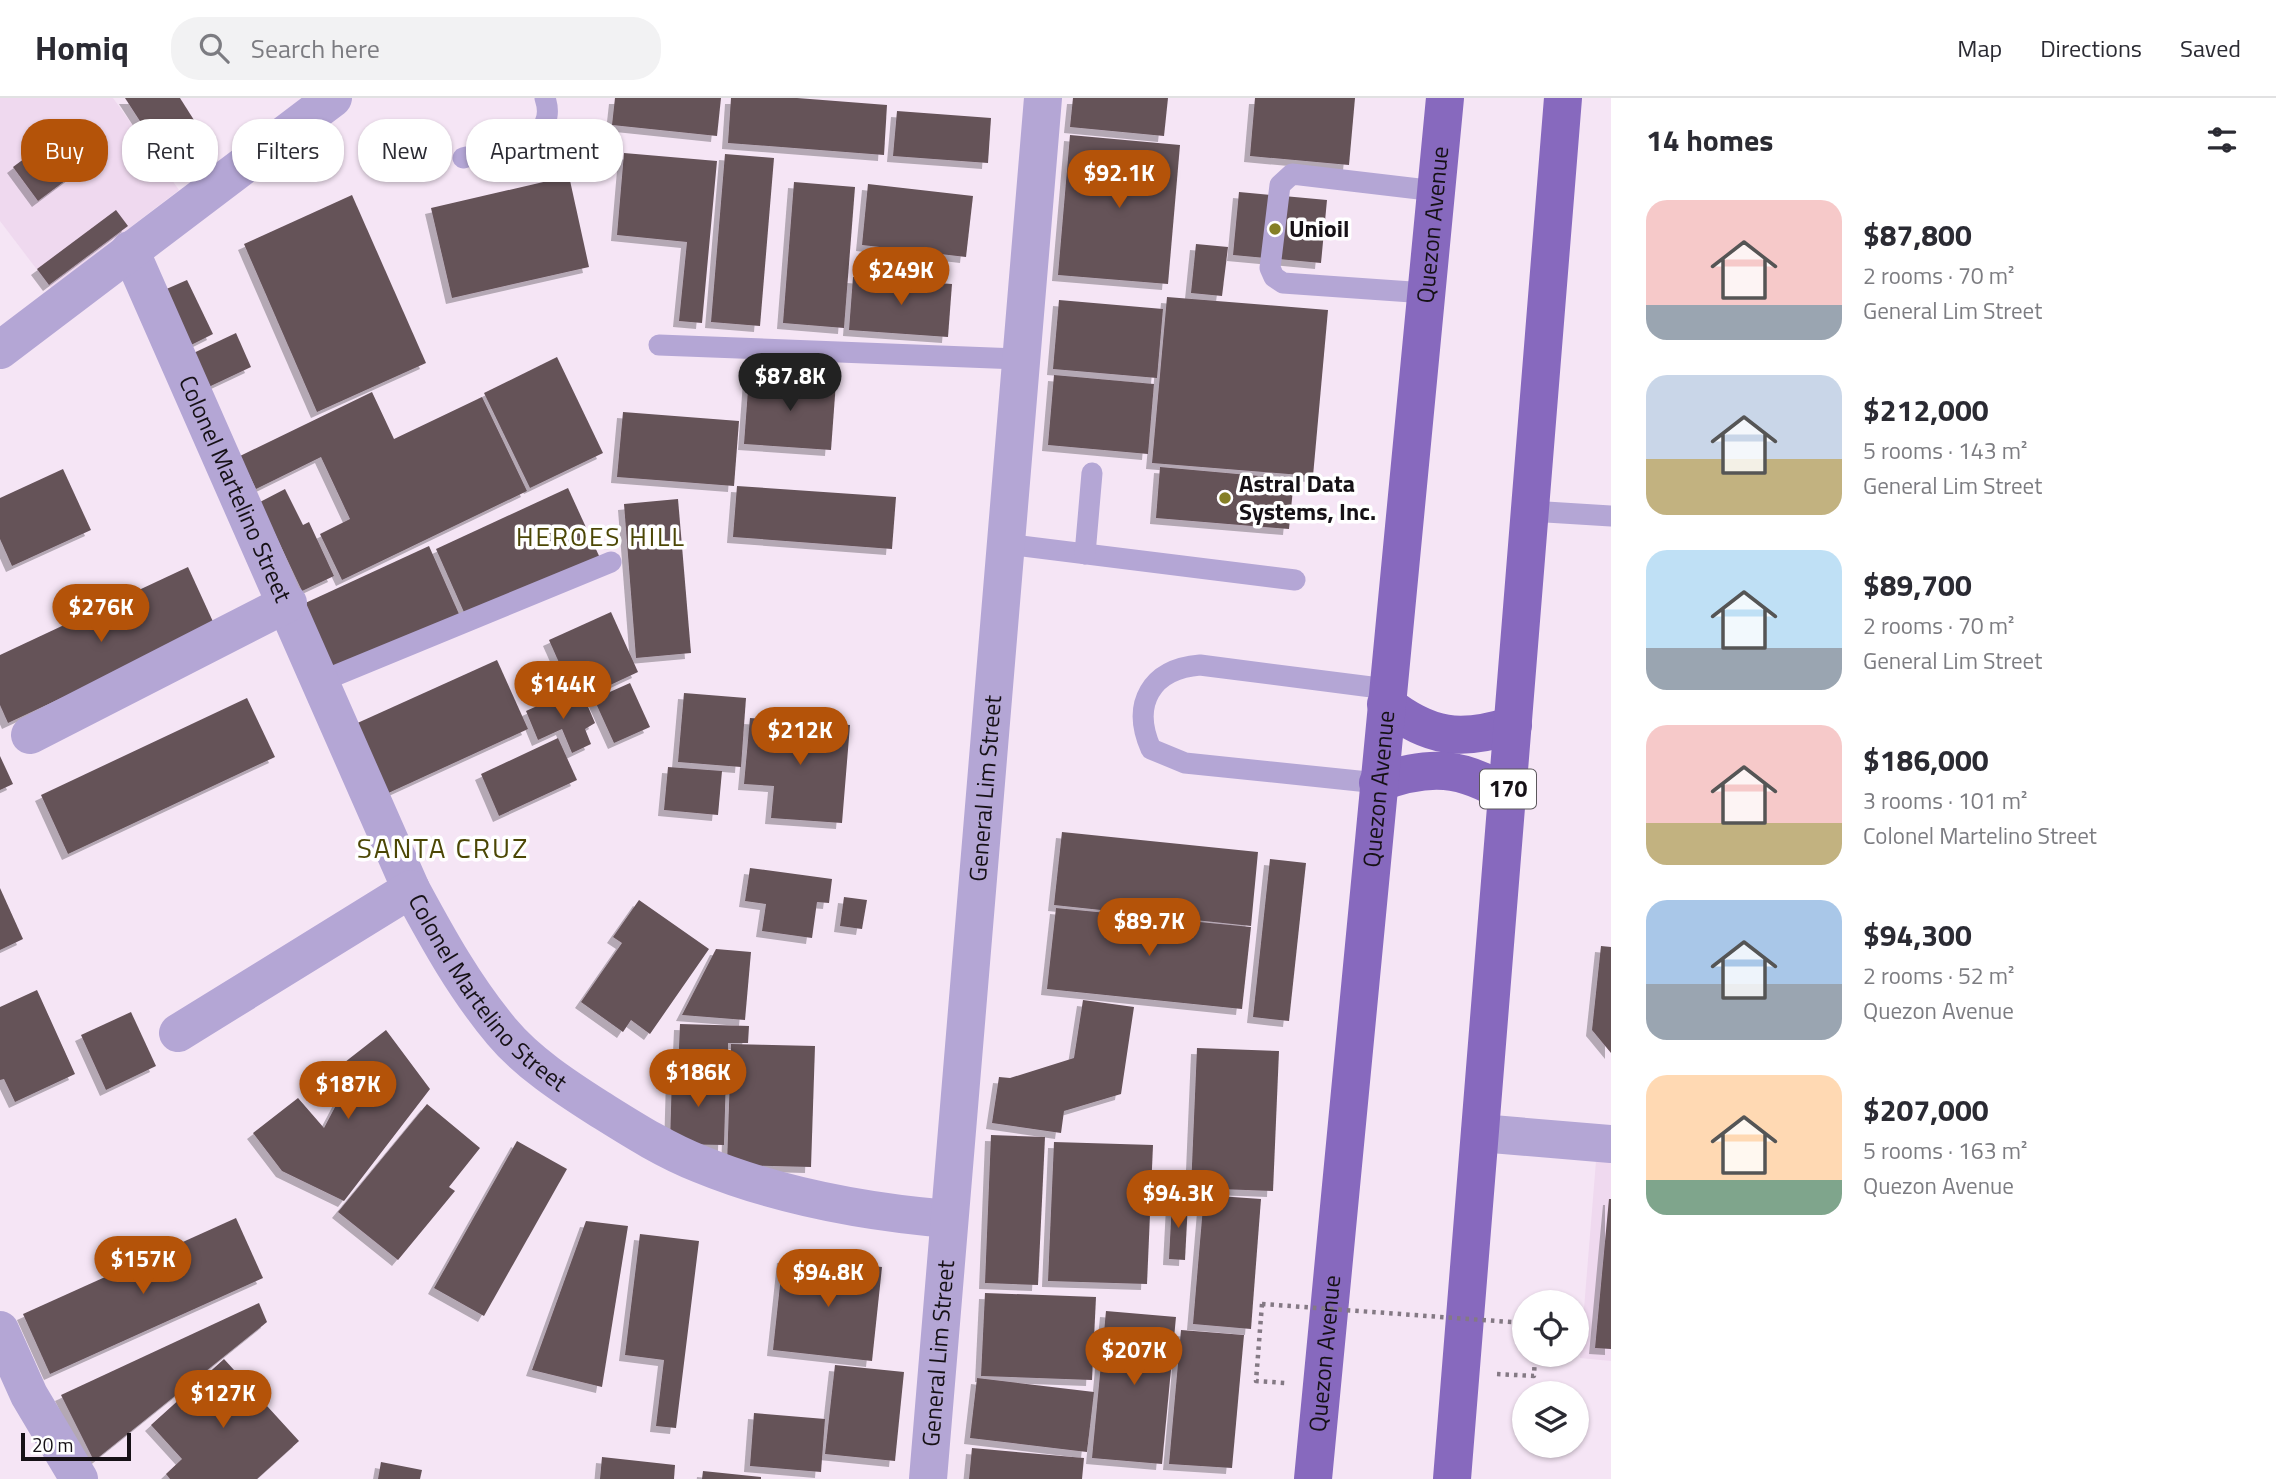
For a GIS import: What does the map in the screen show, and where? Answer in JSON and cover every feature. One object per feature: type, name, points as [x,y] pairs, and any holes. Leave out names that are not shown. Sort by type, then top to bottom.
[{"type":"main road","name":"Quezon Avenue","points":[[1313,1479],[1445,98]]},
{"type":"main road","name":"170","points":[[1452,1479],[1563,98]]},
{"type":"main road","points":[[1386,696],[1407,721],[1432,732],[1459,736],[1487,734],[1513,725]]},
{"type":"main road","points":[[1378,783],[1404,773],[1431,769],[1458,772],[1485,780],[1508,795]]},
{"type":"street","points":[[3,343],[333,98]]},
{"type":"street","name":"General Lim Street","points":[[928,1479],[1043,98]]},
{"type":"street","name":"Colonel Martelino Street","points":[[130,250],[288,603],[411,889],[454,968],[503,1034],[566,1088],[637,1132],[699,1164],[778,1190],[891,1214],[948,1219]]},
{"type":"street","points":[[30,734],[288,603]]},
{"type":"street","points":[[178,1033],[411,889]]},
{"type":"street","points":[[1480,1133],[1611,1144]]},
{"type":"street","points":[[0,1330],[29,1395],[79,1479]]},
{"type":"lane","points":[[463,158],[530,141],[545,122],[545,98]]},
{"type":"lane","points":[[1426,293],[1283,283],[1275,277],[1270,268],[1280,185],[1292,174],[1436,191]]},
{"type":"lane","points":[[659,345],[1021,359]]},
{"type":"lane","points":[[1085,554],[1092,473]]},
{"type":"lane","points":[[1530,511],[1611,516]]},
{"type":"lane","points":[[1006,544],[1294,580]]},
{"type":"lane","points":[[322,681],[611,562]]},
{"type":"lane","points":[[1378,783],[1185,763],[1151,749],[1143,731],[1149,688],[1161,676],[1180,666],[1200,665],[1386,696]]},
{"type":"path","points":[[1256,1381],[1262,1304],[1512,1322]]},
{"type":"path","points":[[1534,1367],[1534,1376]]},
{"type":"shaded area","points":[[0,98],[113,98],[128,119],[122,119],[122,182],[173,182],[179,190],[51,288],[0,221]]},
{"type":"shaded area","points":[[1596,1161],[1611,1162],[1611,1361],[1589,1359],[1589,1290],[1586,1290]]},
{"type":"building","points":[[125,98],[180,98],[193,119],[139,119]]},
{"type":"building","points":[[615,98],[721,98],[717,136],[623,126],[623,119],[613,119]]},
{"type":"building","points":[[731,98],[797,98],[887,105],[884,155],[728,143]]},
{"type":"building","points":[[1073,98],[1168,98],[1164,136],[1070,127]]},
{"type":"building","points":[[1255,98],[1355,98],[1349,165],[1250,156]]},
{"type":"building","points":[[897,111],[991,118],[988,163],[893,156]]},
{"type":"building","points":[[1070,135],[1180,145],[1168,284],[1058,275]]},
{"type":"building","points":[[624,153],[717,161],[702,323],[679,321],[687,242],[617,235]]},
{"type":"building","points":[[725,154],[774,158],[760,326],[711,322]]},
{"type":"building","points":[[21,161],[21,178],[13,167]]},
{"type":"building","points":[[24,182],[64,182],[38,201]]},
{"type":"building","points":[[543,182],[570,182],[589,267],[452,298],[431,208]]},
{"type":"building","points":[[794,182],[855,187],[844,328],[783,323]]},
{"type":"building","points":[[868,184],[973,196],[966,257],[862,245]]},
{"type":"building","points":[[1239,192],[1327,200],[1321,263],[1233,255]]},
{"type":"building","points":[[352,195],[426,363],[317,412],[244,244]]},
{"type":"building","points":[[116,210],[128,226],[49,285],[37,269]]},
{"type":"building","points":[[1196,244],[1228,247],[1222,296],[1191,293]]},
{"type":"building","points":[[853,277],[952,284],[948,337],[849,330]]},
{"type":"building","points":[[187,280],[213,334],[181,350],[155,294]]},
{"type":"building","points":[[1167,297],[1328,310],[1313,476],[1152,463]]},
{"type":"building","points":[[1059,300],[1163,309],[1157,378],[1053,369]]},
{"type":"building","points":[[236,333],[251,367],[198,392],[183,358]]},
{"type":"building","points":[[557,357],[603,453],[530,488],[484,393]]},
{"type":"building","points":[[1054,375],[1154,384],[1148,454],[1048,445]]},
{"type":"building","points":[[749,376],[836,382],[831,450],[744,444]]},
{"type":"building","points":[[372,392],[394,439],[482,397],[527,491],[342,580],[320,534],[350,519],[321,457],[256,489],[240,456]]},
{"type":"building","points":[[623,412],[739,421],[734,486],[617,477]]},
{"type":"building","name":"Astral Data Systems, Inc.","points":[[1160,467],[1294,479],[1289,529],[1156,518]]},
{"type":"building","points":[[63,469],[91,530],[12,566],[0,539],[0,498]]},
{"type":"building","points":[[737,486],[896,497],[892,549],[733,537]]},
{"type":"building","points":[[568,488],[600,558],[467,619],[436,549]]},
{"type":"building","points":[[285,489],[303,525],[309,522],[334,576],[302,591],[260,502]]},
{"type":"building","points":[[678,499],[691,653],[636,658],[624,504]]},
{"type":"building","points":[[429,546],[459,614],[331,672],[301,605]]},
{"type":"building","points":[[188,567],[215,626],[8,723],[0,705],[0,655]]},
{"type":"building","points":[[611,612],[638,672],[576,701],[549,640]]},
{"type":"building","points":[[497,660],[528,729],[384,795],[353,725]]},
{"type":"building","points":[[630,683],[650,727],[614,743],[594,699]]},
{"type":"building","points":[[568,692],[575,707],[586,702],[595,723],[585,729],[591,744],[572,753],[562,729],[538,740],[526,711]]},
{"type":"building","points":[[684,693],[746,698],[741,767],[678,762]]},
{"type":"building","points":[[247,698],[275,757],[68,854],[41,795]]},
{"type":"building","points":[[750,718],[850,725],[842,823],[771,818],[774,786],[744,784]]},
{"type":"building","points":[[558,738],[577,780],[499,816],[481,774]]},
{"type":"building","points":[[0,756],[13,784],[0,790]]},
{"type":"building","points":[[668,767],[722,771],[718,815],[664,810]]},
{"type":"building","points":[[1062,832],[1258,852],[1251,926],[1054,905]]},
{"type":"building","points":[[1270,859],[1306,863],[1289,1021],[1253,1017]]},
{"type":"building","points":[[750,868],[832,879],[829,903],[817,902],[812,938],[762,931],[766,904],[745,901]]},
{"type":"building","points":[[0,888],[23,939],[0,950]]},
{"type":"building","points":[[844,897],[867,900],[862,929],[840,926]]},
{"type":"building","points":[[639,900],[709,949],[650,1034],[631,1020],[623,1032],[581,1002],[622,943],[613,937]]},
{"type":"building","points":[[1056,908],[1251,927],[1242,1009],[1047,989]]},
{"type":"building","points":[[1601,946],[1611,947],[1611,1053],[1592,1030]]},
{"type":"building","points":[[716,949],[751,952],[745,1020],[682,1015]]},
{"type":"building","points":[[37,990],[75,1074],[15,1102],[4,1079],[0,1080],[0,1007]]},
{"type":"building","points":[[1083,1000],[1134,1007],[1121,1094],[1064,1111],[1061,1133],[992,1123],[999,1077],[1010,1078],[1074,1058]]},
{"type":"building","points":[[131,1012],[156,1066],[106,1090],[81,1035]]},
{"type":"building","points":[[680,1024],[749,1026],[748,1043],[728,1043],[728,1072],[678,1070]]},
{"type":"building","points":[[386,1030],[430,1089],[344,1201],[282,1171],[253,1133],[298,1098],[324,1128],[344,1090],[331,1073]]},
{"type":"building","points":[[731,1044],[815,1046],[811,1167],[727,1165]]},
{"type":"building","points":[[1197,1048],[1279,1051],[1273,1191],[1191,1188]]},
{"type":"building","points":[[672,1073],[726,1075],[724,1145],[670,1144]]},
{"type":"building","points":[[427,1104],[480,1148],[449,1187],[455,1191],[398,1260],[338,1212]]},
{"type":"building","points":[[991,1135],[1045,1137],[1038,1285],[985,1283]]},
{"type":"building","points":[[517,1141],[567,1169],[484,1316],[434,1288]]},
{"type":"building","points":[[1054,1142],[1153,1145],[1147,1284],[1048,1281]]},
{"type":"building","points":[[1204,1195],[1261,1199],[1251,1329],[1193,1324]]},
{"type":"building","points":[[1611,1199],[1611,1349],[1595,1348]]},
{"type":"building","points":[[1172,1201],[1188,1202],[1185,1260],[1169,1259]]},
{"type":"building","points":[[236,1218],[263,1278],[50,1374],[23,1314]]},
{"type":"building","points":[[586,1221],[628,1226],[602,1387],[532,1370]]},
{"type":"building","points":[[640,1234],[699,1241],[676,1428],[656,1426],[664,1360],[625,1355]]},
{"type":"building","points":[[783,1257],[882,1267],[872,1361],[773,1350]]},
{"type":"building","points":[[985,1293],[1096,1297],[1092,1380],[981,1376]]},
{"type":"building","points":[[259,1303],[267,1322],[94,1461],[61,1395]]},
{"type":"building","points":[[1106,1311],[1176,1317],[1162,1464],[1092,1458]]},
{"type":"building","points":[[1181,1330],[1244,1335],[1232,1468],[1169,1464]]},
{"type":"building","points":[[224,1359],[299,1441],[257,1479],[170,1479],[166,1474],[182,1459],[151,1425]]},
{"type":"building","points":[[835,1365],[904,1372],[895,1461],[825,1454]]},
{"type":"building","points":[[977,1378],[1094,1392],[1087,1452],[970,1438]]},
{"type":"building","points":[[754,1413],[825,1419],[821,1472],[750,1466]]},
{"type":"building","points":[[972,1448],[1084,1458],[1082,1479],[969,1479]]},
{"type":"building","points":[[602,1457],[675,1465],[674,1479],[600,1479]]},
{"type":"building","points":[[381,1462],[422,1470],[420,1479],[378,1479]]},
{"type":"building","points":[[703,1471],[761,1477],[761,1479],[702,1479]]},
{"type":"place","name":"Unioil","points":[[1275,229]]},
{"type":"place","name":"Astral Data Systems, Inc.","points":[[1225,498]]},
{"type":"district","name":"HEROES HILL","points":[[601,537]]},
{"type":"district","name":"SANTA CRUZ","points":[[443,848]]}]
